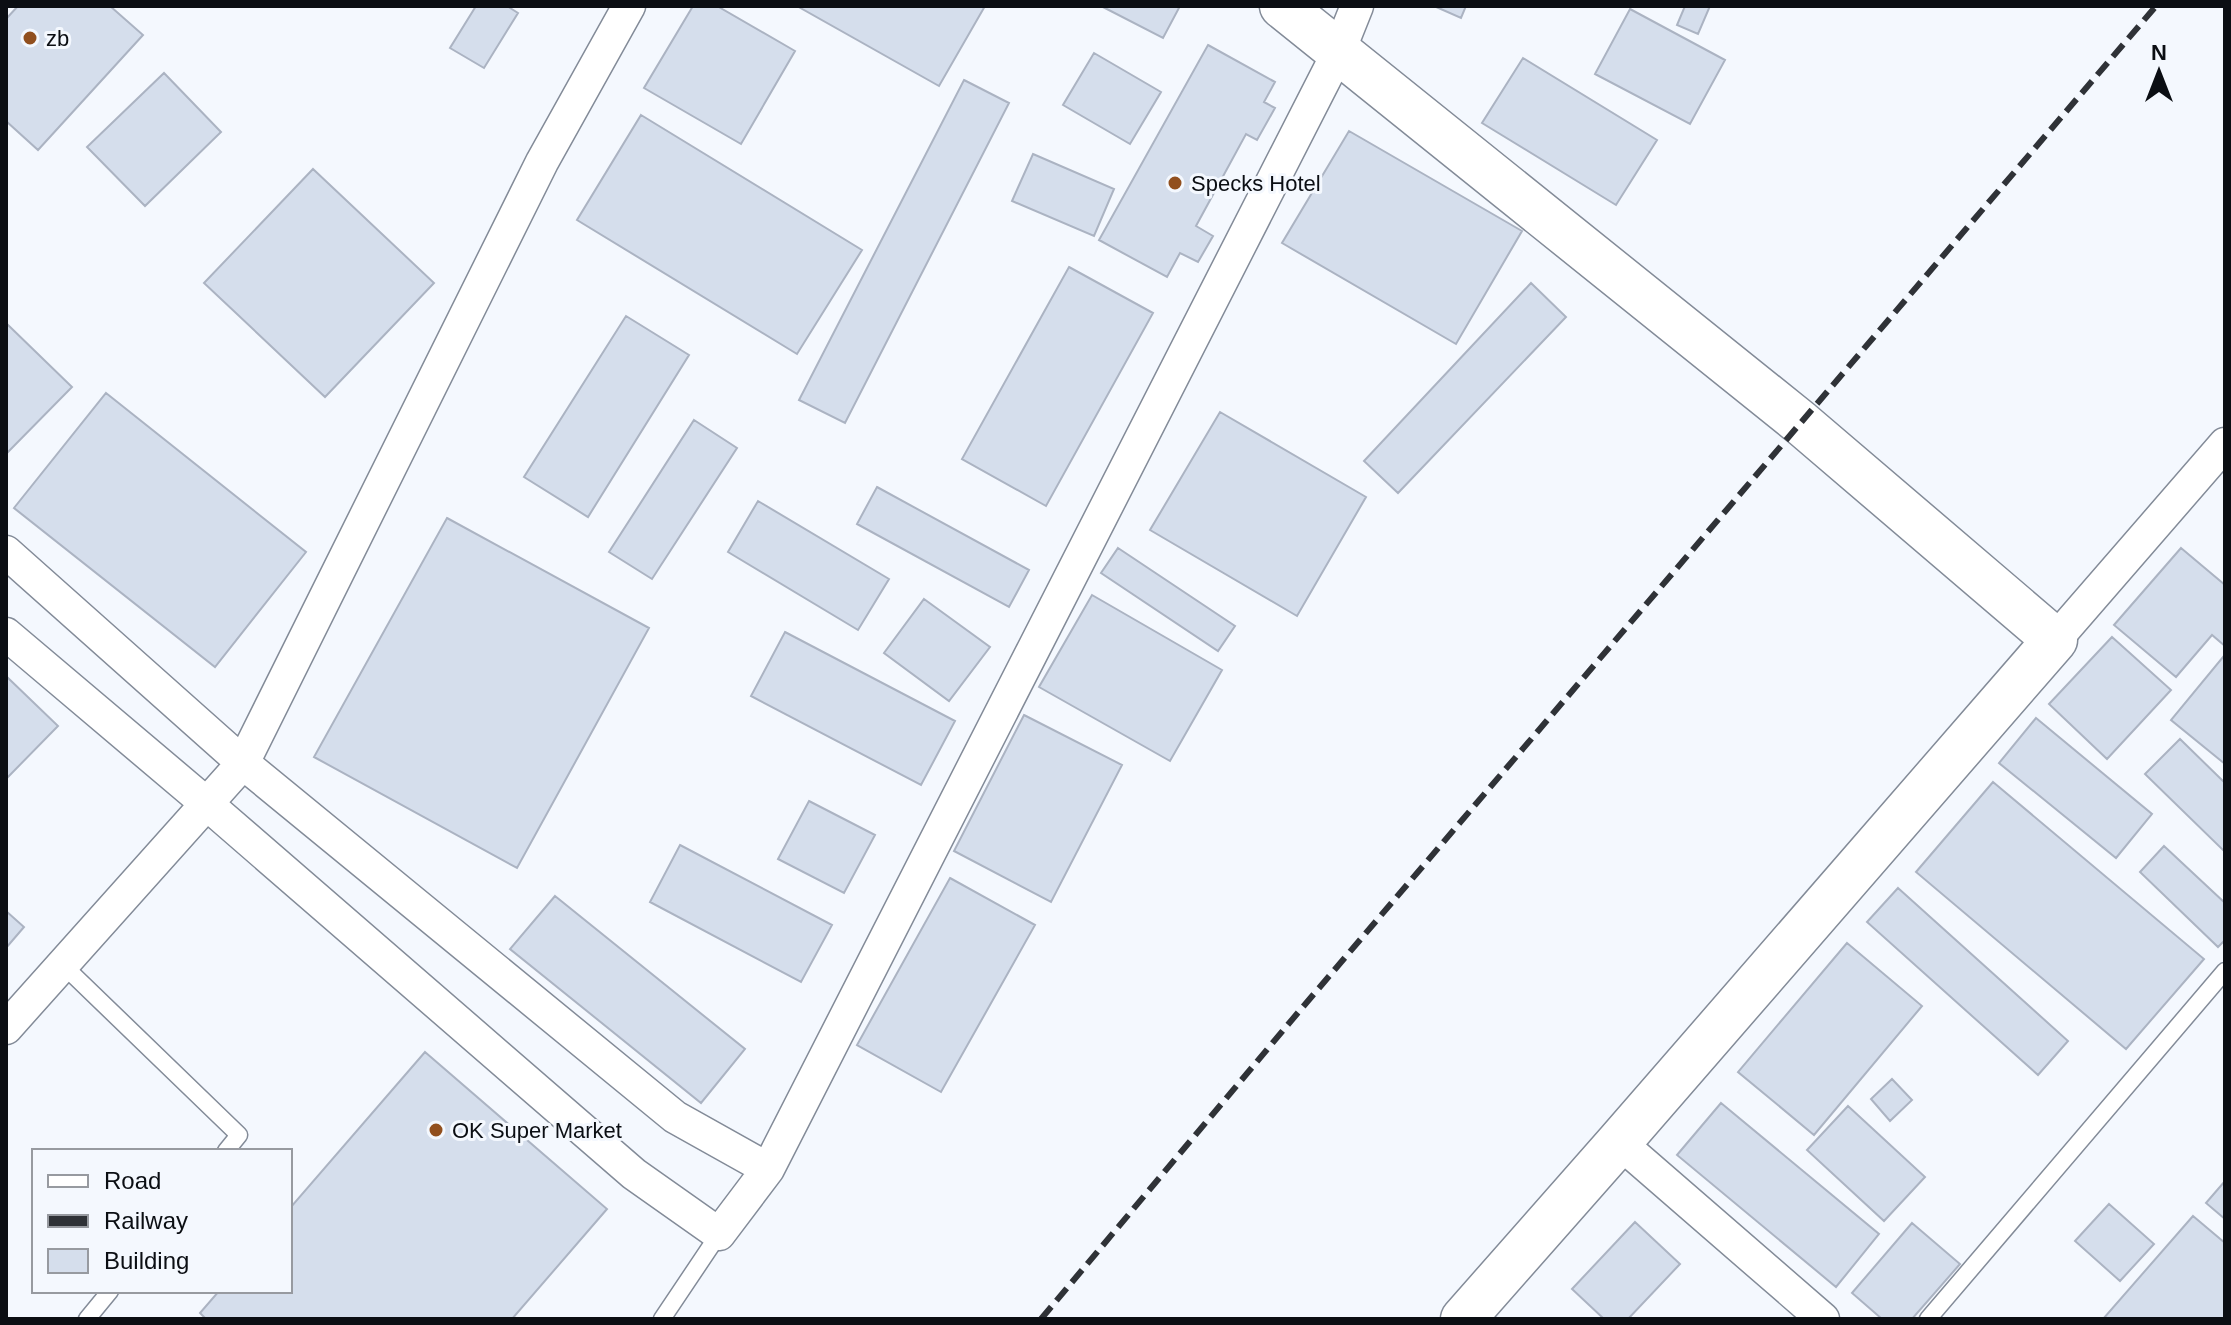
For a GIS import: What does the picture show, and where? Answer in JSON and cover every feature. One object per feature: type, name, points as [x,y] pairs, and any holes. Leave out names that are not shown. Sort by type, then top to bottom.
[{"type":"main road","points":[[1282,6],[1801,423],[2055,640],[1463,1319]]},
{"type":"street","points":[[6,1028],[243,763],[542,162],[629,6]]},
{"type":"street","points":[[6,634],[634,1174],[719,1234],[768,1169],[1339,51],[1357,6]]},
{"type":"street","points":[[2055,640],[2225,444]]},
{"type":"street","points":[[6,552],[243,763],[675,1117],[768,1169]]},
{"type":"street","points":[[1619,1142],[1823,1319]]},
{"type":"lane","points":[[62,964],[239,1135],[228,1149]]},
{"type":"lane","points":[[1928,1319],[2225,971]]},
{"type":"lane","points":[[662,1319],[719,1234]]},
{"type":"lane","points":[[87,1319],[108,1293]]},
{"type":"building","points":[[18,6],[110,6],[143,35],[38,150],[6,121],[6,19]]},
{"type":"building","points":[[476,6],[507,6],[518,13],[484,68],[450,48]]},
{"type":"building","points":[[693,6],[717,6],[795,51],[741,144],[644,88]]},
{"type":"building","points":[[797,6],[985,6],[939,86]]},
{"type":"building","points":[[1101,6],[1180,6],[1163,38]]},
{"type":"building","points":[[1434,6],[1466,6],[1461,18]]},
{"type":"building","points":[[1685,6],[1710,6],[1698,34],[1677,25]]},
{"type":"building","points":[[1630,9],[1725,60],[1690,124],[1595,74]]},
{"type":"building","name":"Specks Hotel","points":[[1208,45],[1275,82],[1264,102],[1275,108],[1257,140],[1246,134],[1196,226],[1213,236],[1198,262],[1180,253],[1167,277],[1099,240]]},
{"type":"building","points":[[1094,53],[1161,92],[1130,144],[1063,105]]},
{"type":"building","points":[[1523,58],[1657,140],[1616,205],[1482,123]]},
{"type":"building","points":[[164,73],[221,132],[145,206],[87,147]]},
{"type":"building","points":[[964,80],[1009,103],[845,423],[799,400]]},
{"type":"building","points":[[641,115],[862,250],[797,354],[577,220]]},
{"type":"building","points":[[1349,131],[1522,231],[1456,344],[1282,243]]},
{"type":"building","points":[[1033,154],[1114,189],[1094,236],[1012,201]]},
{"type":"building","points":[[313,169],[434,283],[325,397],[204,283]]},
{"type":"building","points":[[1069,267],[1153,313],[1046,506],[962,459]]},
{"type":"building","points":[[1531,283],[1566,317],[1398,493],[1364,461]]},
{"type":"building","points":[[626,316],[689,355],[588,517],[524,477]]},
{"type":"building","points":[[6,323],[72,387],[6,454]]},
{"type":"building","points":[[106,393],[306,552],[215,667],[14,508]]},
{"type":"building","points":[[1220,412],[1366,497],[1297,616],[1150,530]]},
{"type":"building","points":[[694,420],[737,448],[652,579],[609,552]]},
{"type":"building","points":[[877,487],[1029,570],[1009,607],[857,524]]},
{"type":"building","points":[[758,501],[889,579],[858,630],[728,552]]},
{"type":"building","points":[[447,518],[649,628],[517,868],[314,757]]},
{"type":"building","points":[[1118,548],[1235,626],[1218,651],[1101,573]]},
{"type":"building","points":[[2181,548],[2225,585],[2225,646],[2212,635],[2176,677],[2114,625]]},
{"type":"building","points":[[1092,595],[1222,670],[1170,761],[1039,687]]},
{"type":"building","points":[[924,599],[990,647],[949,701],[884,653]]},
{"type":"building","points":[[785,632],[955,721],[921,785],[751,696]]},
{"type":"building","points":[[2112,637],[2171,690],[2107,759],[2049,704]]},
{"type":"building","points":[[2223,657],[2225,659],[2225,764],[2171,720]]},
{"type":"building","points":[[6,676],[58,726],[7,778],[6,776]]},
{"type":"building","points":[[1024,715],[1122,765],[1051,902],[954,851]]},
{"type":"building","points":[[2036,718],[2152,814],[2116,858],[1999,763]]},
{"type":"building","points":[[2180,739],[2225,783],[2225,852],[2145,774]]},
{"type":"building","points":[[1993,782],[2204,959],[2126,1049],[1916,872]]},
{"type":"building","points":[[809,801],[875,835],[844,893],[778,859]]},
{"type":"building","points":[[680,845],[832,925],[801,982],[650,902]]},
{"type":"building","points":[[2164,846],[2225,903],[2225,940],[2218,947],[2140,872]]},
{"type":"building","points":[[950,878],[1035,925],[941,1092],[857,1045]]},
{"type":"building","points":[[1898,888],[2068,1041],[2038,1075],[1867,922]]},
{"type":"building","points":[[555,896],[745,1049],[701,1103],[510,949]]},
{"type":"building","points":[[6,911],[24,927],[6,948]]},
{"type":"building","points":[[1847,943],[1922,1006],[1814,1135],[1738,1072]]},
{"type":"building","name":"OK Super Market","points":[[425,1052],[607,1209],[512,1319],[206,1319],[200,1313],[217,1293],[292,1293],[292,1206]]},
{"type":"building","points":[[1892,1079],[1912,1100],[1890,1121],[1871,1099]]},
{"type":"building","points":[[1721,1103],[1879,1234],[1836,1287],[1677,1155]]},
{"type":"building","points":[[1848,1106],[1925,1177],[1884,1221],[1807,1150]]},
{"type":"building","points":[[2225,1181],[2225,1219],[2206,1203]]},
{"type":"building","points":[[2109,1204],[2154,1244],[2120,1281],[2075,1241]]},
{"type":"building","points":[[2193,1216],[2225,1243],[2225,1319],[2103,1319]]},
{"type":"building","points":[[1635,1222],[1680,1264],[1628,1319],[1604,1319],[1572,1289]]},
{"type":"building","points":[[1912,1223],[1960,1264],[1912,1319],[1882,1319],[1852,1293]]},
{"type":"railway","points":[[1041,1319],[1296,1015],[2156,6]]},
{"type":"place","name":"zb","points":[[30,38]]},
{"type":"place","name":"Specks Hotel","points":[[1175,183]]},
{"type":"place","name":"OK Super Market","points":[[436,1130]]}]
